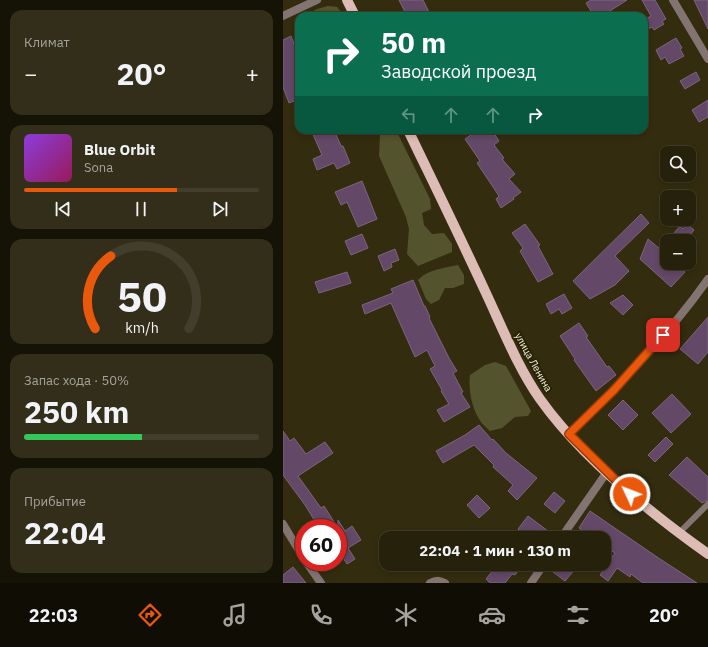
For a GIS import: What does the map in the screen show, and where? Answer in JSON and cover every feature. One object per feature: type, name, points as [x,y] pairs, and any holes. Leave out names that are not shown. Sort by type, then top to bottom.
[{"type":"main road","points":[[347,0],[353,12]]},
{"type":"main road","name":"улица Ленина","points":[[410,134],[515,356],[539,398],[569,434],[630,494],[708,554]]},
{"type":"street","points":[[283,16],[317,0]]},
{"type":"street","points":[[673,0],[708,59]]},
{"type":"street","points":[[569,434],[614,390],[691,303],[708,279]]},
{"type":"street","points":[[566,531],[607,472]]},
{"type":"street","points":[[283,524],[295,544]]},
{"type":"street","points":[[312,571],[321,583]]},
{"type":"street","points":[[531,583],[539,571]]},
{"type":"street","points":[[430,583],[440,580],[445,583]]},
{"type":"lane","points":[[679,533],[708,504]]},
{"type":"green space","points":[[328,6],[337,7],[341,12],[311,12]]},
{"type":"green space","points":[[398,134],[430,199],[431,209],[422,213],[424,225],[432,234],[444,233],[452,244],[452,252],[418,266],[407,254],[409,229],[406,217],[379,156],[380,135]]},
{"type":"green space","points":[[458,265],[464,275],[464,284],[453,288],[445,288],[439,300],[431,304],[426,299],[418,280],[422,276],[432,271]]},
{"type":"green space","points":[[495,362],[506,366],[531,411],[528,416],[515,417],[502,428],[490,431],[482,423],[475,412],[470,393],[470,375],[485,365]]},
{"type":"building","points":[[399,0],[423,0],[429,12],[405,12]]},
{"type":"building","points":[[591,0],[627,0],[608,12],[592,12],[586,3]]},
{"type":"building","points":[[642,0],[655,0],[666,19],[662,21],[664,24],[654,30],[652,27],[648,29],[648,18],[651,16]]},
{"type":"building","points":[[694,0],[708,0],[708,29]]},
{"type":"building","points":[[291,36],[295,46],[295,101],[289,103],[283,87],[283,40]]},
{"type":"building","points":[[676,38],[682,48],[680,49],[684,56],[669,64],[665,57],[661,60],[656,50]]},
{"type":"building","points":[[696,72],[700,80],[685,89],[680,81]]},
{"type":"building","points":[[708,100],[708,117],[699,122],[692,110]]},
{"type":"building","points":[[313,134],[336,134],[341,146],[343,146],[350,163],[337,169],[334,163],[317,170],[313,159],[322,155]]},
{"type":"building","points":[[472,134],[495,134],[499,141],[494,145],[504,158],[502,159],[515,174],[509,179],[521,192],[501,208],[496,199],[499,196],[477,163],[480,161],[465,139]]},
{"type":"building","points":[[362,181],[377,219],[358,227],[347,202],[341,205],[335,192]]},
{"type":"building","points":[[641,214],[649,223],[615,256],[629,271],[615,285],[590,299],[573,281]]},
{"type":"building","points":[[525,224],[540,245],[538,246],[553,274],[538,282],[520,251],[523,248],[512,233]]},
{"type":"building","points":[[680,226],[683,229],[685,226],[689,226],[694,230],[691,234],[673,234]]},
{"type":"building","points":[[362,234],[368,248],[351,255],[345,241]]},
{"type":"building","points":[[648,239],[660,249],[660,270],[683,270],[685,272],[671,287],[640,259]]},
{"type":"building","points":[[395,249],[399,260],[391,263],[392,267],[384,271],[378,256]]},
{"type":"building","points":[[347,272],[351,283],[319,293],[315,282]]},
{"type":"building","points":[[413,280],[430,317],[429,318],[457,371],[453,373],[463,392],[461,393],[470,407],[444,422],[437,410],[449,404],[430,369],[435,366],[427,350],[415,357],[391,303],[365,314],[362,305],[393,293],[391,289]]},
{"type":"building","points":[[564,294],[572,308],[562,314],[559,309],[551,314],[546,304]]},
{"type":"building","points":[[623,295],[633,305],[623,315],[610,303]]},
{"type":"building","points":[[708,317],[708,352],[698,364],[680,349]]},
{"type":"building","points":[[579,323],[588,336],[586,337],[607,367],[609,366],[616,375],[596,391],[574,360],[575,359],[560,336]]},
{"type":"building","points":[[672,394],[691,414],[671,433],[652,413]]},
{"type":"building","points":[[623,400],[638,415],[623,430],[608,415]]},
{"type":"building","points":[[479,425],[506,453],[537,478],[517,500],[508,491],[513,485],[493,467],[494,465],[474,445],[443,463],[436,451],[465,435]]},
{"type":"building","points":[[283,431],[290,441],[294,438],[306,454],[325,442],[333,453],[298,476],[321,508],[324,506],[332,519],[314,519],[283,475]]},
{"type":"building","points":[[666,437],[673,444],[655,462],[648,455]]},
{"type":"building","points":[[687,457],[708,477],[708,500],[702,503],[669,475]]},
{"type":"building","points":[[554,492],[565,501],[555,513],[544,504]]},
{"type":"building","points":[[477,495],[490,508],[479,518],[467,505]]},
{"type":"building","points":[[590,511],[697,583],[643,583],[631,574],[630,577],[617,568],[608,581],[600,575],[603,571],[611,571],[611,559],[615,553],[611,550],[611,531],[583,531],[579,528]]},
{"type":"building","points":[[528,516],[548,531],[521,531],[518,529]]},
{"type":"building","points":[[352,526],[361,540],[348,548],[355,559],[347,564],[347,530]]},
{"type":"building","points":[[293,567],[306,583],[283,583],[283,575]]},
{"type":"building","points":[[492,571],[518,571],[515,575],[512,574],[505,583],[490,583],[486,579]]},
{"type":"building","points":[[552,571],[573,571],[565,581]]},
{"type":"route","points":[[630,494],[569,434],[614,390],[663,335]]}]
